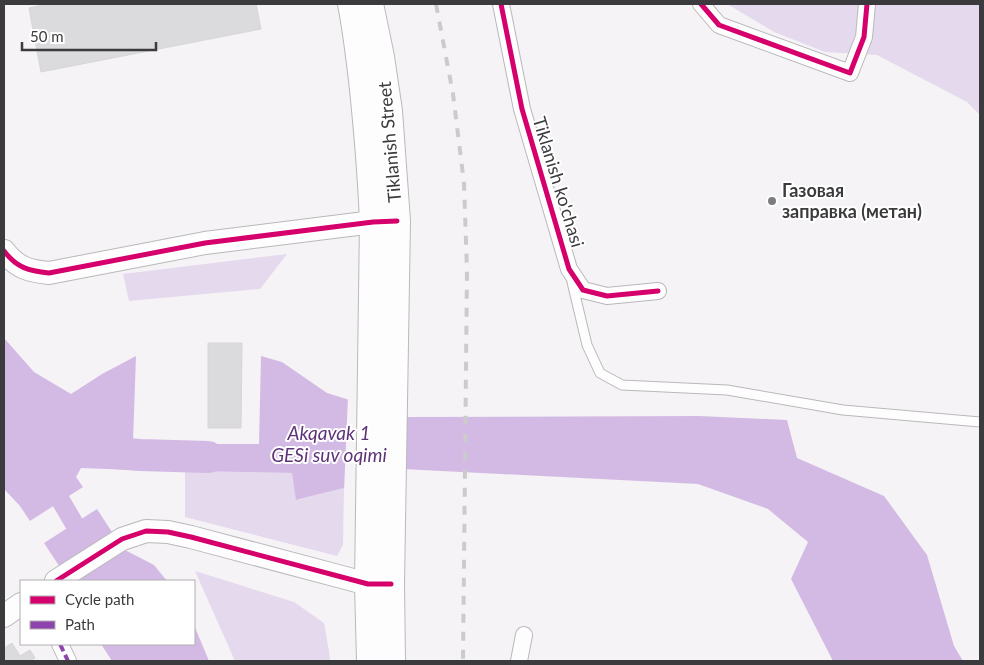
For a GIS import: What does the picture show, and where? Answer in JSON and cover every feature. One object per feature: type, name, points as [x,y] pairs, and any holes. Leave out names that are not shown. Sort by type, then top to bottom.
[{"type":"main road","name":"Tiklanish Street","points":[[350,4],[360,61],[370,178],[385,222]]},
{"type":"main road","name":"Tiklanish Street","points":[[370,4],[381,56],[389,111],[385,222],[380,584]]},
{"type":"main road","points":[[370,661],[380,584]]},
{"type":"main road","points":[[380,584],[392,661]]},
{"type":"street","name":"Tiklanish ko'chasi","points":[[501,4],[522,109],[569,269],[583,290],[607,296],[658,291]]},
{"type":"street","points":[[701,4],[719,25],[850,73],[864,37],[867,4]]},
{"type":"street","points":[[4,251],[18,265],[33,272],[49,273],[205,243],[385,222]]},
{"type":"street","points":[[59,579],[122,539],[146,531],[168,532],[191,537],[380,584]]},
{"type":"street","points":[[4,616],[20,605]]},
{"type":"street","points":[[519,661],[524,635]]},
{"type":"street","points":[[60,645],[68,661]]},
{"type":"lane","points":[[569,269],[587,345],[600,373],[622,385],[727,390],[843,410],[980,422]]},
{"type":"shaded area","points":[[727,4],[980,4],[980,115],[967,102],[877,55],[825,52],[774,32]]},
{"type":"shaded area","points":[[287,254],[260,289],[129,301],[123,274]]},
{"type":"shaded area","points":[[185,471],[292,473],[297,500],[344,488],[343,545],[337,556],[185,517]]},
{"type":"shaded area","points":[[195,571],[294,602],[324,623],[330,661],[235,661]]},
{"type":"water","points":[[4,338],[34,372],[71,394],[102,374],[136,356],[132,470],[81,468],[76,477],[83,487],[30,521],[20,506],[4,489]]},
{"type":"water","name":"Akqavak 1 GESi suv oqimi","points":[[261,356],[282,362],[327,393],[404,417],[699,416],[787,420],[797,458],[884,496],[927,555],[954,646],[963,661],[833,661],[791,579],[808,542],[768,509],[698,484],[402,469],[344,488],[296,500],[292,473],[163,469],[164,444],[259,444]]},
{"type":"water","points":[[97,509],[123,549],[154,565],[166,580],[68,580],[44,543]]},
{"type":"water","points":[[195,627],[209,661],[112,661],[102,645],[195,645]]},
{"type":"pier","points":[[348,397],[404,414],[402,471],[344,491]]},
{"type":"building","points":[[48,4],[256,4],[261,29],[41,72],[29,8]]},
{"type":"building","points":[[208,343],[242,343],[241,428],[208,428]]},
{"type":"building","points":[[12,643],[20,656],[30,650],[35,658],[29,661],[4,661],[4,648]]},
{"type":"waterway","points":[[89,451],[208,457]]},
{"type":"waterway","points":[[48,479],[107,580]]},
{"type":"railway","points":[[436,4],[453,94],[464,183],[467,271],[463,661]]},
{"type":"marked path","points":[[60,645],[68,661]]},
{"type":"cycle path","points":[[501,4],[522,109],[569,269],[583,290],[607,296],[658,291]]},
{"type":"cycle path","points":[[701,4],[719,25],[850,73],[864,37],[867,4]]},
{"type":"cycle path","points":[[4,251],[24,268],[49,273],[205,243],[373,222],[397,221]]},
{"type":"cycle path","points":[[58,580],[122,539],[146,531],[168,532],[191,537],[368,584],[391,584]]},
{"type":"place","name":"Газовая заправка (метан)","points":[[772,201]]}]
